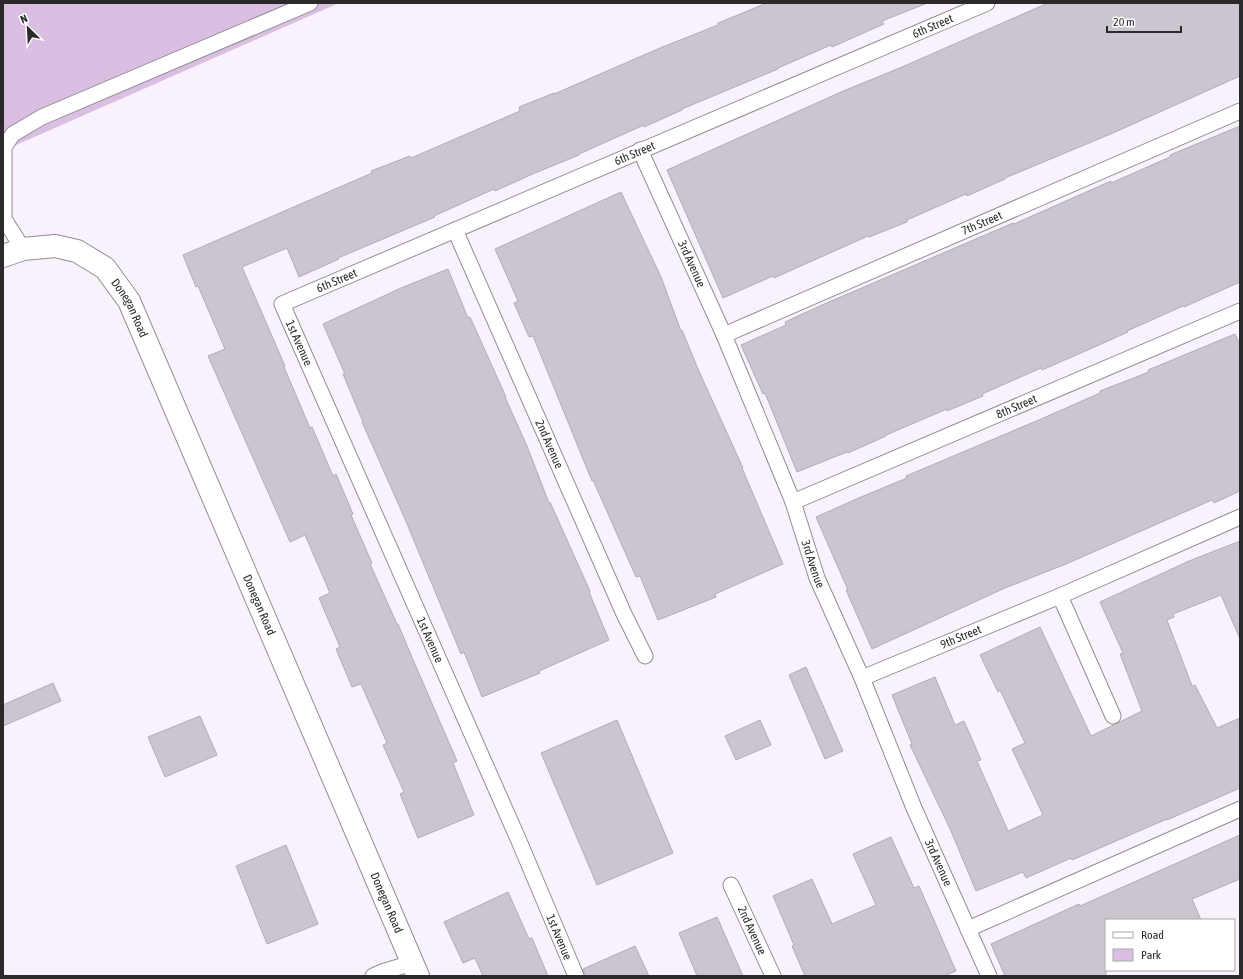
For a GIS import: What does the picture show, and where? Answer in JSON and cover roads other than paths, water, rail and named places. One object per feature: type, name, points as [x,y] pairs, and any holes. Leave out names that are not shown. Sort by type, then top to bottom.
[{"type":"street","name":"Donegan Road","points":[[13,253],[55,246],[77,251],[106,268],[129,301],[415,970]]},
{"type":"lane","points":[[13,253],[4,219],[4,144],[13,134],[42,117],[310,3]]},
{"type":"lane","name":"6th Street","points":[[282,304],[987,3]]},
{"type":"lane","name":"7th Street","points":[[724,335],[1240,111]]},
{"type":"lane","name":"3rd Avenue","points":[[640,150],[724,335],[793,502],[817,578],[862,678],[914,808],[989,976]]},
{"type":"lane","name":"2nd Avenue","points":[[455,230],[624,614],[645,656]]},
{"type":"lane","name":"1st Avenue","points":[[282,304],[519,841],[576,976]]},
{"type":"lane","name":"8th Street","points":[[793,502],[1240,311]]},
{"type":"lane","name":"9th Street","points":[[862,678],[1060,596],[1240,517]]},
{"type":"lane","points":[[1060,596],[1113,716]]},
{"type":"lane","points":[[968,929],[1240,809]]},
{"type":"lane","name":"2nd Avenue","points":[[731,886],[773,976]]},
{"type":"lane","points":[[373,976],[382,972],[415,970]]}]
